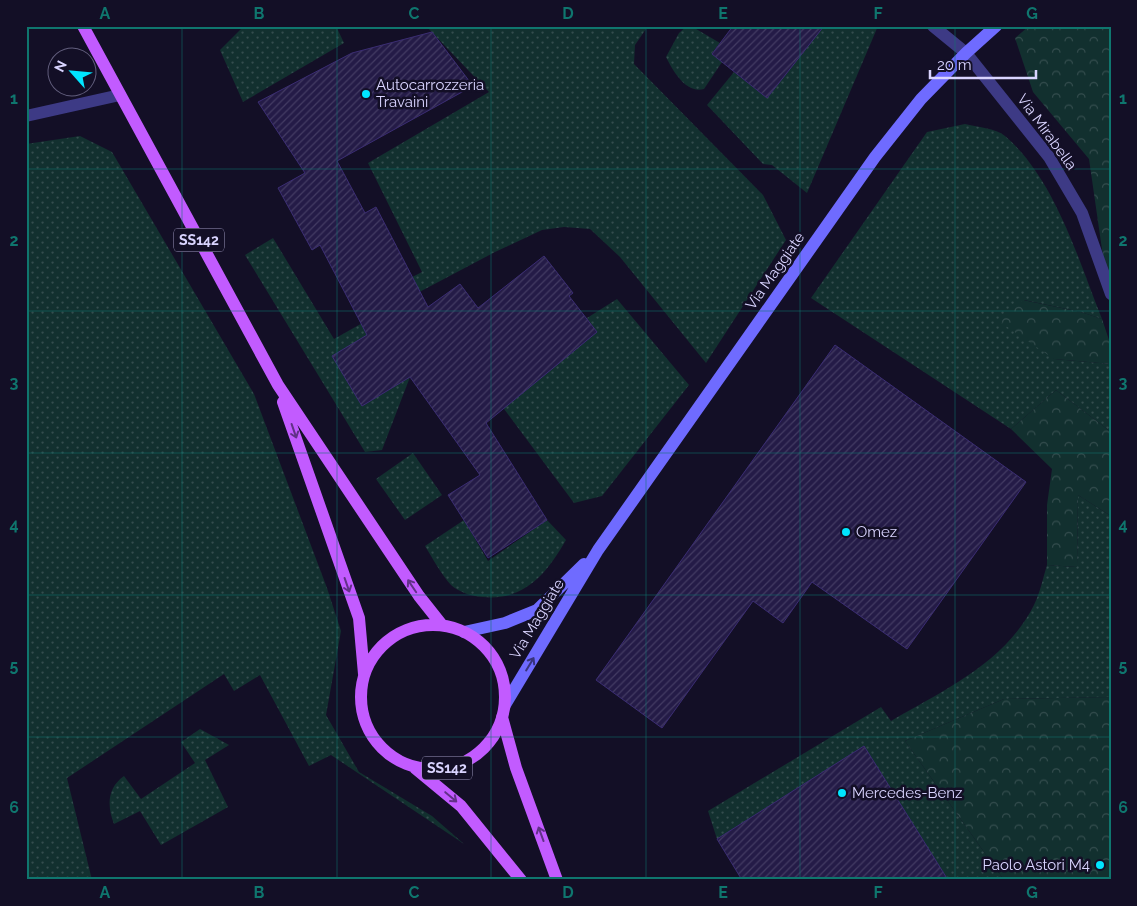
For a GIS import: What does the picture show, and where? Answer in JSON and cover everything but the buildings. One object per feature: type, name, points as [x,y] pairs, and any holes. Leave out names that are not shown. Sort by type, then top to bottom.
[{"type":"main road","name":"SS142","points":[[83,26],[278,385],[419,596],[442,625]]},
{"type":"main road","name":"SS142","points":[[278,385],[359,618],[364,677],[361,700],[365,721],[370,732],[384,750],[413,766],[461,806],[521,880]]},
{"type":"main road","name":"SS142","points":[[364,677],[380,648],[399,634],[420,626],[442,625],[464,632],[482,644],[496,662],[504,684],[503,711],[516,768],[558,880]]},
{"type":"main road","name":"SS142","points":[[413,766],[436,769],[468,760],[486,746],[503,711]]},
{"type":"street","name":"Via Mirabella","points":[[933,26],[966,53],[1048,157],[1082,213],[1111,294]]},
{"type":"street","name":"Via Maggiate","points":[[503,711],[598,550],[876,157],[921,100],[966,53],[996,26]]},
{"type":"street","points":[[26,116],[120,95]]},
{"type":"street","name":"Via Maggiate","points":[[464,632],[505,623],[537,610],[598,550]]},
{"type":"green space","points":[[244,26],[336,26],[344,43],[243,102],[220,50]]},
{"type":"green space","points":[[426,26],[648,26],[635,45],[634,64],[763,195],[786,240],[706,363],[620,257],[590,229],[564,227],[542,230],[495,252],[391,307],[394,319],[333,356],[362,406],[410,377],[382,450],[365,452],[245,255],[273,238],[334,339],[389,308],[367,300],[422,272],[368,163],[489,92]]},
{"type":"green space","points":[[687,26],[691,26],[720,43],[712,53],[722,62],[704,89],[697,90],[686,85],[676,75],[666,57],[679,33]]},
{"type":"green space","points":[[824,26],[878,26],[807,193],[772,165],[763,164],[707,105],[734,72],[767,98]]},
{"type":"green space","points":[[1029,26],[1111,26],[1111,292],[1107,284],[1089,159],[1033,92],[1015,38]]},
{"type":"green space","points":[[965,124],[991,129],[1005,136],[1023,154],[1038,174],[1063,221],[1102,319],[1081,312],[1024,300],[1054,359],[1111,364],[1111,432],[1056,390],[1011,429],[811,298],[927,132]]},
{"type":"green space","points":[[80,136],[112,152],[254,394],[327,588],[341,631],[326,715],[359,772],[432,816],[464,844],[331,755],[309,766],[260,675],[234,691],[224,674],[67,778],[92,880],[26,880],[26,144]]},
{"type":"green space","points":[[617,299],[689,385],[602,496],[574,503],[461,351],[541,377],[597,332],[587,318]]},
{"type":"green space","points":[[1023,300],[1081,312],[1102,319],[1111,346],[1111,364],[1054,359],[1000,322]]},
{"type":"green space","points":[[1056,390],[1111,432],[1111,516],[1078,495],[1077,567],[1047,565],[1047,505],[1052,469],[1011,429]]},
{"type":"green space","points":[[413,453],[442,495],[405,520],[376,479]]},
{"type":"green space","points":[[1078,495],[1111,516],[1111,697],[1004,699],[905,741],[1004,880],[948,880],[864,746],[717,839],[708,811],[881,707],[891,721],[972,673],[1007,643],[1022,625],[1034,605],[1047,565],[1077,567]]},
{"type":"green space","points":[[464,520],[488,561],[547,520],[566,540],[542,574],[523,589],[498,597],[475,596],[462,592],[451,585],[425,546]]},
{"type":"green space","points":[[1111,697],[1111,880],[1004,880],[905,741],[1004,699]]},
{"type":"green space","points":[[200,729],[229,745],[205,760],[228,807],[161,845],[140,811],[114,824],[110,811],[110,798],[118,781],[124,776],[141,799],[195,763],[181,742]]},
{"type":"place","name":"Autocarrozzeria Travaini","points":[[366,94]]},
{"type":"place","name":"Omez","points":[[846,532]]},
{"type":"place","name":"Mercedes-Benz","points":[[842,793]]},
{"type":"place","name":"Paolo Astori M4","points":[[1100,865]]}]
